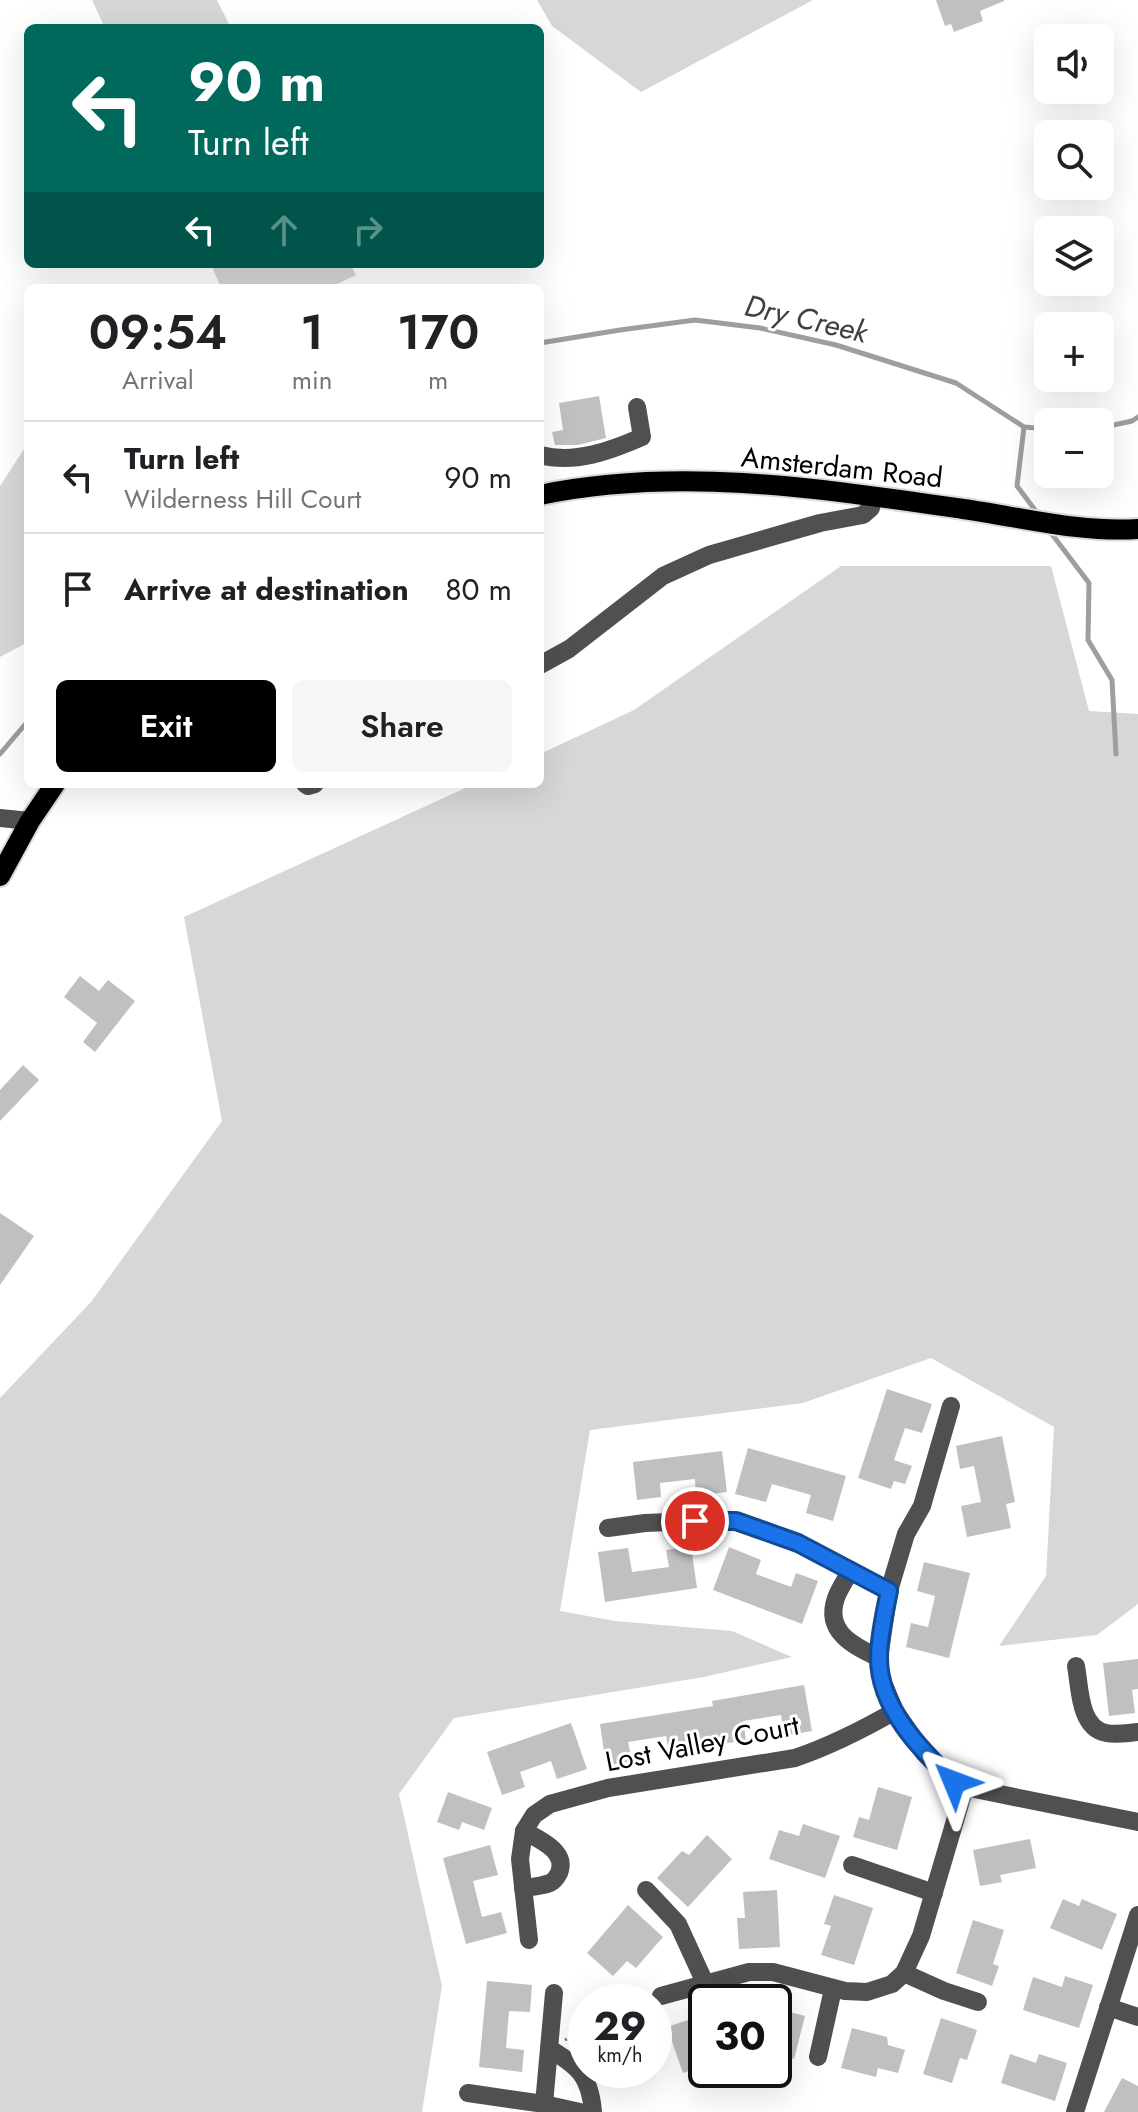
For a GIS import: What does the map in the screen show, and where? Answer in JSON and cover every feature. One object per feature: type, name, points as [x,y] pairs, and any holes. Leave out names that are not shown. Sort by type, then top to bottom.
[{"type":"main road","name":"Amsterdam Road","points":[[544,494],[638,481],[743,483],[873,497],[1059,524],[1138,529]]},
{"type":"main road","points":[[0,876],[52,788]]},
{"type":"street","points":[[544,456],[553,459],[610,451],[642,437],[637,407]]},
{"type":"street","points":[[544,663],[569,649],[663,576],[709,555],[820,523],[863,515],[871,508],[873,497]]},
{"type":"street","points":[[0,818],[30,821]]},
{"type":"street","points":[[951,1406],[922,1506],[906,1534],[889,1591],[879,1658],[881,1678],[895,1711],[924,1753],[954,1782],[965,1787],[1138,1822]]},
{"type":"street","points":[[608,1528],[645,1523],[736,1521],[798,1543],[889,1591]]},
{"type":"street","points":[[851,1570],[836,1597],[833,1611],[836,1624],[851,1644],[879,1658]]},
{"type":"street","points":[[1076,1666],[1083,1708],[1093,1726],[1101,1733],[1138,1732]]},
{"type":"street","name":"Lost Valley Court","points":[[524,1831],[534,1815],[550,1804],[608,1788],[795,1758],[860,1731],[895,1711]]},
{"type":"street","points":[[672,1993],[749,1972],[773,1972],[845,1991],[867,1992],[892,1984],[904,1973],[921,1936],[965,1787]]},
{"type":"street","points":[[523,1888],[550,1883],[557,1877],[560,1867],[559,1857],[553,1848],[524,1831],[520,1859],[523,1888],[529,1940]]},
{"type":"street","points":[[852,1865],[934,1893]]},
{"type":"street","points":[[646,1890],[678,1924],[705,1983]]},
{"type":"street","points":[[1075,2112],[1138,1915]]},
{"type":"street","points":[[904,1973],[978,2002]]},
{"type":"street","points":[[818,2057],[833,1989]]},
{"type":"street","points":[[544,2104],[554,1993]]},
{"type":"street","points":[[1108,2007],[1138,2017]]},
{"type":"street","points":[[550,2049],[581,2072],[591,2092],[593,2112]]},
{"type":"street","points":[[468,2093],[580,2112]]},
{"type":"path","points":[[550,2049],[568,2038]]},
{"type":"shaded area","points":[[92,0],[217,0],[229,24],[103,24]]},
{"type":"shaded area","points":[[537,0],[813,0],[641,92],[552,26]]},
{"type":"shaded area","points":[[213,268],[352,268],[356,275],[337,284],[219,284]]},
{"type":"shaded area","points":[[24,449],[24,644],[0,657],[0,486]]},
{"type":"shaded area","points":[[841,566],[1051,566],[1089,711],[1138,714],[1138,1604],[1097,1635],[999,1646],[1046,1576],[1054,1427],[931,1358],[803,1403],[590,1430],[560,1611],[615,1621],[732,1631],[792,1657],[704,1677],[454,1718],[399,1794],[442,1986],[422,2112],[0,2112],[0,1398],[91,1302],[222,1121],[184,917],[465,788],[544,788],[544,752],[634,710]]},
{"type":"building","points":[[936,0],[1004,1],[980,11],[983,21],[954,32],[951,24],[945,26]]},
{"type":"building","points":[[599,396],[606,438],[578,445],[555,445],[552,432],[563,430],[559,403]]},
{"type":"building","points":[[80,976],[99,991],[108,980],[135,1001],[95,1052],[83,1042],[97,1023],[64,997]]},
{"type":"building","points":[[23,1065],[39,1080],[0,1121],[0,1090]]},
{"type":"building","points":[[0,1213],[34,1236],[0,1285]]},
{"type":"building","points":[[887,1389],[932,1404],[922,1433],[905,1428],[894,1460],[912,1466],[905,1484],[894,1481],[891,1489],[858,1478]]},
{"type":"building","points":[[1002,1436],[1015,1502],[1006,1504],[1011,1528],[967,1537],[961,1506],[981,1502],[974,1466],[960,1469],[956,1446]]},
{"type":"building","points":[[748,1448],[846,1476],[833,1521],[806,1513],[811,1495],[772,1484],[766,1502],[735,1494]]},
{"type":"building","points":[[722,1451],[727,1492],[696,1496],[695,1479],[660,1483],[661,1497],[637,1500],[633,1462]]},
{"type":"building","points":[[691,1546],[697,1588],[605,1602],[598,1552],[628,1548],[632,1572],[669,1567],[666,1550]]},
{"type":"building","points":[[729,1547],[761,1560],[756,1574],[791,1587],[796,1573],[818,1581],[802,1624],[713,1590]]},
{"type":"building","points":[[924,1562],[970,1573],[949,1658],[906,1647],[911,1623],[928,1627],[935,1596],[917,1591]]},
{"type":"building","points":[[1138,1659],[1138,1689],[1132,1690],[1135,1713],[1109,1716],[1103,1663]]},
{"type":"building","points":[[804,1685],[812,1731],[784,1736],[781,1715],[743,1721],[746,1740],[669,1753],[666,1736],[628,1742],[632,1761],[606,1766],[600,1724],[713,1706],[712,1701]]},
{"type":"building","points":[[571,1723],[587,1769],[557,1779],[551,1761],[520,1772],[525,1787],[502,1795],[487,1752]]},
{"type":"building","points":[[878,1787],[912,1797],[897,1850],[853,1837],[859,1817],[869,1820]]},
{"type":"building","points":[[448,1792],[492,1808],[484,1830],[462,1822],[459,1830],[437,1822]]},
{"type":"building","points":[[803,1824],[840,1836],[825,1878],[769,1859],[779,1830],[799,1836]]},
{"type":"building","points":[[707,1835],[732,1859],[688,1907],[657,1878],[682,1851],[689,1855]]},
{"type":"building","points":[[1030,1839],[1036,1868],[1000,1875],[1002,1882],[980,1886],[973,1850]]},
{"type":"building","points":[[490,1845],[498,1875],[473,1881],[482,1917],[501,1912],[507,1933],[466,1944],[443,1858]]},
{"type":"building","points":[[777,1890],[780,1947],[739,1949],[737,1918],[745,1918],[743,1892]]},
{"type":"building","points":[[834,1895],[873,1908],[854,1965],[821,1955],[831,1926],[824,1924]]},
{"type":"building","points":[[1063,1899],[1079,1906],[1082,1899],[1117,1914],[1102,1950],[1050,1928]]},
{"type":"building","points":[[628,1905],[663,1937],[636,1968],[627,1961],[613,1976],[587,1953]]},
{"type":"building","points":[[973,1920],[1004,1930],[993,1964],[999,1966],[992,1986],[956,1973]]},
{"type":"building","points":[[1065,1976],[1093,1985],[1079,2028],[1023,2010],[1033,1977],[1062,1987]]},
{"type":"building","points":[[487,1981],[532,1985],[530,2012],[509,2011],[506,2048],[524,2050],[522,2072],[479,2067]]},
{"type":"building","points":[[792,2012],[805,2016],[792,2058]]},
{"type":"building","points":[[941,2018],[977,2030],[967,2060],[960,2058],[952,2083],[923,2074]]},
{"type":"building","points":[[688,2020],[688,2071],[683,2073],[672,2041],[672,2025]]},
{"type":"building","points":[[852,2028],[887,2037],[888,2045],[905,2050],[898,2073],[878,2068],[876,2077],[841,2068]]},
{"type":"building","points":[[1010,2054],[1036,2063],[1039,2054],[1067,2063],[1055,2101],[1001,2083]]},
{"type":"building","points":[[1122,2078],[1138,2086],[1138,2112],[1104,2112]]},
{"type":"waterway","name":"Dry Creek","points":[[544,342],[695,320],[760,328],[836,345],[956,383],[1024,427],[1034,428]]},
{"type":"waterway","name":"Dry Creek","points":[[1114,425],[1138,417]]},
{"type":"waterway","points":[[1024,427],[1017,486],[1038,514]]},
{"type":"waterway","points":[[1048,529],[1089,583],[1088,640],[1112,680],[1116,754]]},
{"type":"waterway","name":"Dry Creek","points":[[0,754],[24,726]]},
{"type":"route","points":[[695,1521],[736,1521],[798,1543],[889,1591],[879,1658],[881,1678],[895,1711],[924,1753],[954,1782]]}]
